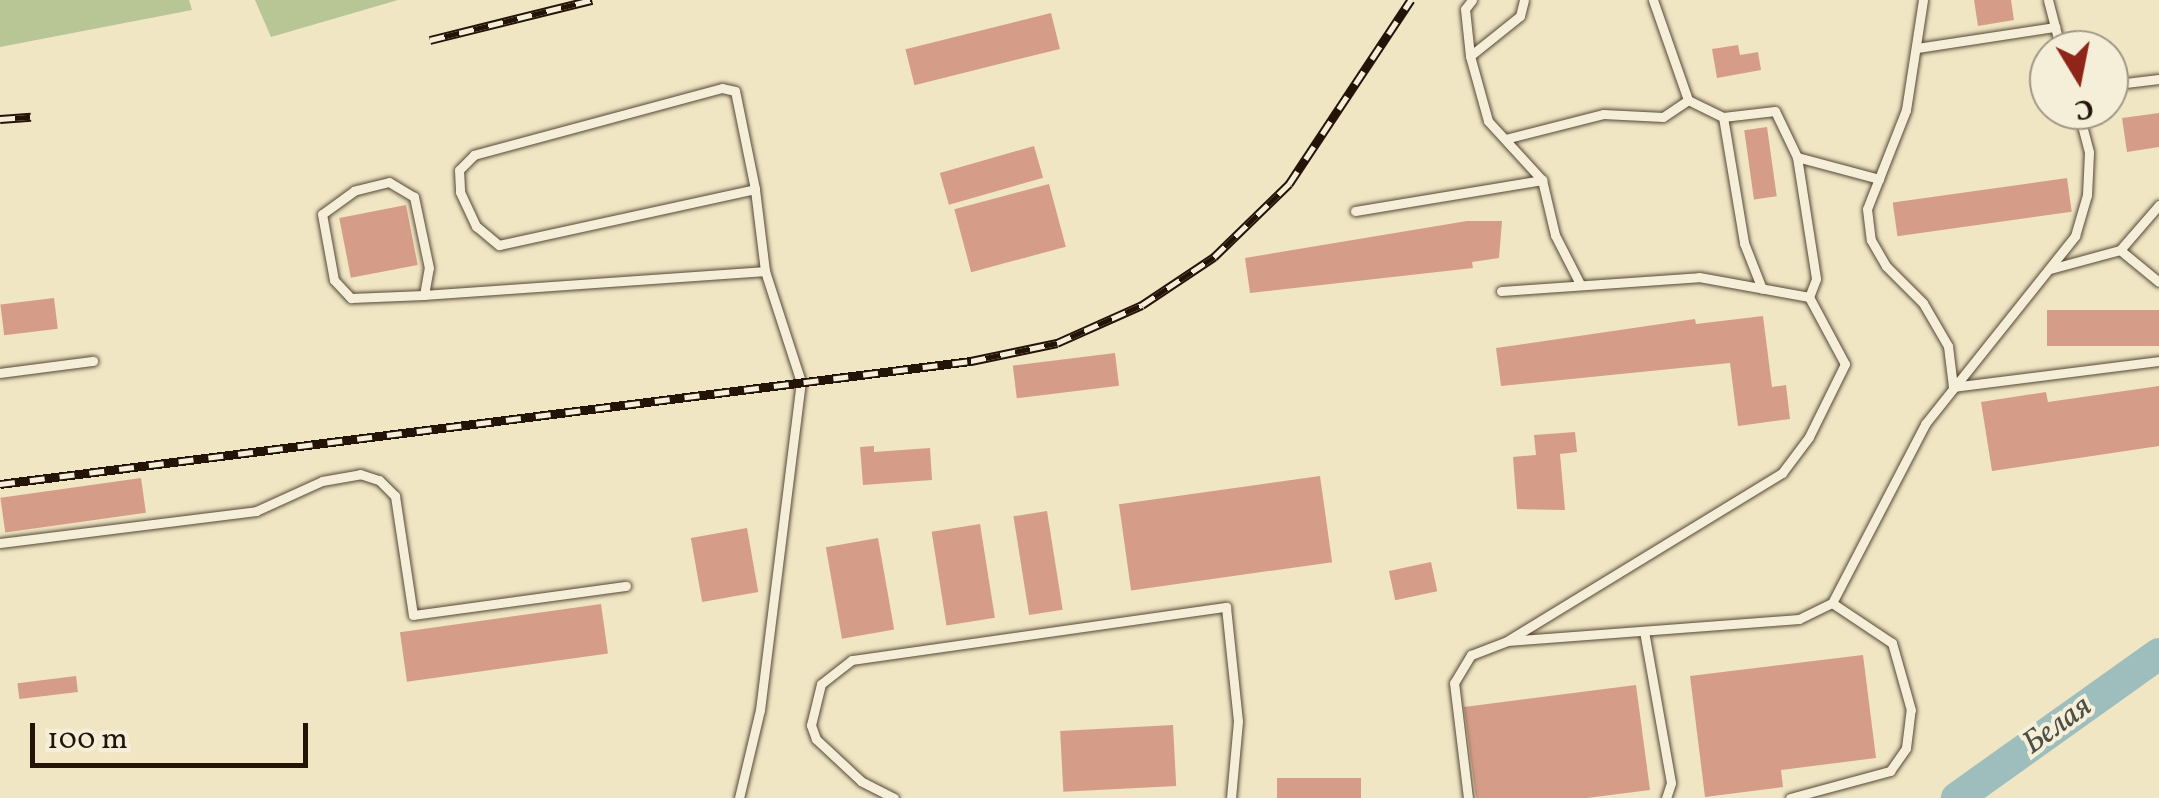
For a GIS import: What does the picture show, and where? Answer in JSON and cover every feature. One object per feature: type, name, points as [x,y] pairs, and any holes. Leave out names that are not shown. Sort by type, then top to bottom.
[{"type":"lane","points":[[1472,0],[1464,9],[1470,56],[1488,121],[1542,180],[1555,235],[1579,282]]},
{"type":"lane","points":[[1470,56],[1520,16],[1524,0]]},
{"type":"lane","points":[[1468,798],[1454,683],[1470,655],[1508,641],[1782,472],[1809,437],[1844,364],[1809,297],[1816,280],[1796,157],[1775,111],[1723,117],[1688,100],[1653,0]]},
{"type":"lane","points":[[1923,0],[1906,110],[1867,209],[1871,240],[1937,323],[1948,346],[1953,386]]},
{"type":"lane","points":[[2048,0],[2056,30]]},
{"type":"lane","points":[[1917,48],[2055,27]]},
{"type":"lane","points":[[2129,83],[2159,79]]},
{"type":"lane","points":[[739,798],[760,710],[801,382],[764,271],[754,189],[735,92],[722,88],[474,155],[460,170],[460,192],[476,226],[499,245],[754,189]]},
{"type":"lane","points":[[1504,139],[1603,114],[1662,117],[1688,100]]},
{"type":"lane","points":[[1723,117],[1744,242],[1762,288]]},
{"type":"lane","points":[[1508,641],[1799,619],[1832,603],[1925,424],[2074,236],[2086,195],[2088,152],[2083,130]]},
{"type":"lane","points":[[1796,157],[1879,180]]},
{"type":"lane","points":[[1355,211],[1542,180]]},
{"type":"lane","points":[[424,296],[429,268],[414,197],[389,182],[354,191],[322,214],[334,280],[352,298],[424,296],[764,271]]},
{"type":"lane","points":[[2047,269],[2120,250],[2159,205]]},
{"type":"lane","points":[[2120,250],[2159,282]]},
{"type":"lane","points":[[1501,291],[1579,282],[1699,277],[1809,297]]},
{"type":"lane","points":[[0,374],[93,361]]},
{"type":"lane","points":[[1953,386],[2159,361]]},
{"type":"lane","points":[[0,543],[256,511],[322,481],[360,474],[379,480],[395,496],[414,616],[626,586]]},
{"type":"lane","points":[[1790,798],[1890,771],[1906,748],[1911,710],[1892,643],[1832,603]]},
{"type":"lane","points":[[894,798],[861,782],[816,739],[811,725],[821,684],[852,660],[1226,607],[1238,721],[1232,798]]},
{"type":"lane","points":[[1644,631],[1671,783],[1666,798]]},
{"type":"green space","points":[[0,0],[189,0],[192,10],[0,47]]},
{"type":"green space","points":[[255,0],[398,0],[271,37]]},
{"type":"building","points":[[1974,0],[2011,0],[2014,20],[1978,26]]},
{"type":"building","points":[[1051,13],[1060,49],[914,85],[905,49]]},
{"type":"building","points":[[1738,45],[1740,55],[1758,52],[1761,70],[1717,78],[1712,49]]},
{"type":"building","points":[[2159,113],[2159,147],[2127,152],[2124,130],[2129,130],[2129,117]]},
{"type":"building","points":[[1767,127],[1777,196],[1754,200],[1744,130]]},
{"type":"building","points":[[1034,146],[1043,178],[949,205],[940,173]]},
{"type":"building","points":[[2067,178],[2072,212],[1897,236],[1893,202]]},
{"type":"building","points":[[1049,184],[1066,247],[971,272],[954,209]]},
{"type":"building","points":[[406,205],[418,265],[351,278],[339,218]]},
{"type":"building","points":[[1467,221],[1502,221],[1499,258],[1472,262],[1473,268],[1250,293],[1245,258]]},
{"type":"building","points":[[54,298],[58,329],[4,335],[0,305]]},
{"type":"building","points":[[2047,310],[2159,310],[2159,346],[2047,346]]},
{"type":"building","points":[[1763,316],[1772,387],[1786,385],[1790,419],[1738,426],[1730,363],[1501,386],[1496,348],[1695,319],[1696,324]]},
{"type":"building","points":[[1115,353],[1119,386],[1017,398],[1013,366]]},
{"type":"building","points":[[2159,386],[2159,446],[1992,471],[1981,402],[2046,392],[2048,402]]},
{"type":"building","points":[[1575,432],[1577,452],[1560,454],[1565,510],[1517,509],[1513,457],[1536,455],[1534,435]]},
{"type":"building","points":[[874,446],[874,452],[930,448],[932,480],[863,485],[860,447]]},
{"type":"building","points":[[1320,476],[1332,562],[1131,590],[1119,504]]},
{"type":"building","points":[[141,478],[146,513],[5,532],[0,498]]},
{"type":"building","points":[[1047,511],[1063,610],[1029,615],[1013,516]]},
{"type":"building","points":[[980,524],[995,618],[946,625],[932,532]]},
{"type":"building","points":[[747,528],[758,592],[702,602],[691,538]]},
{"type":"building","points":[[878,538],[894,630],[842,639],[826,547]]},
{"type":"building","points":[[1431,562],[1437,591],[1395,600],[1389,571]]},
{"type":"building","points":[[601,604],[608,654],[407,682],[400,632]]},
{"type":"building","points":[[1863,655],[1876,758],[1781,770],[1783,787],[1705,797],[1690,676]]},
{"type":"building","points":[[76,676],[78,692],[19,699],[17,683]]},
{"type":"building","points":[[1636,685],[1650,790],[1587,798],[1476,798],[1464,707]]},
{"type":"building","points":[[1173,725],[1176,786],[1063,792],[1060,731]]},
{"type":"building","points":[[1277,778],[1361,778],[1361,798],[1277,798]]},
{"type":"waterway","name":"Белая","points":[[1957,798],[2159,654]]},
{"type":"railway","points":[[430,40],[592,0]]},
{"type":"railway","points":[[0,484],[971,361],[1057,343],[1142,305],[1214,257],[1289,184],[1411,0]]},
{"type":"railway","points":[[0,119],[31,117]]}]
